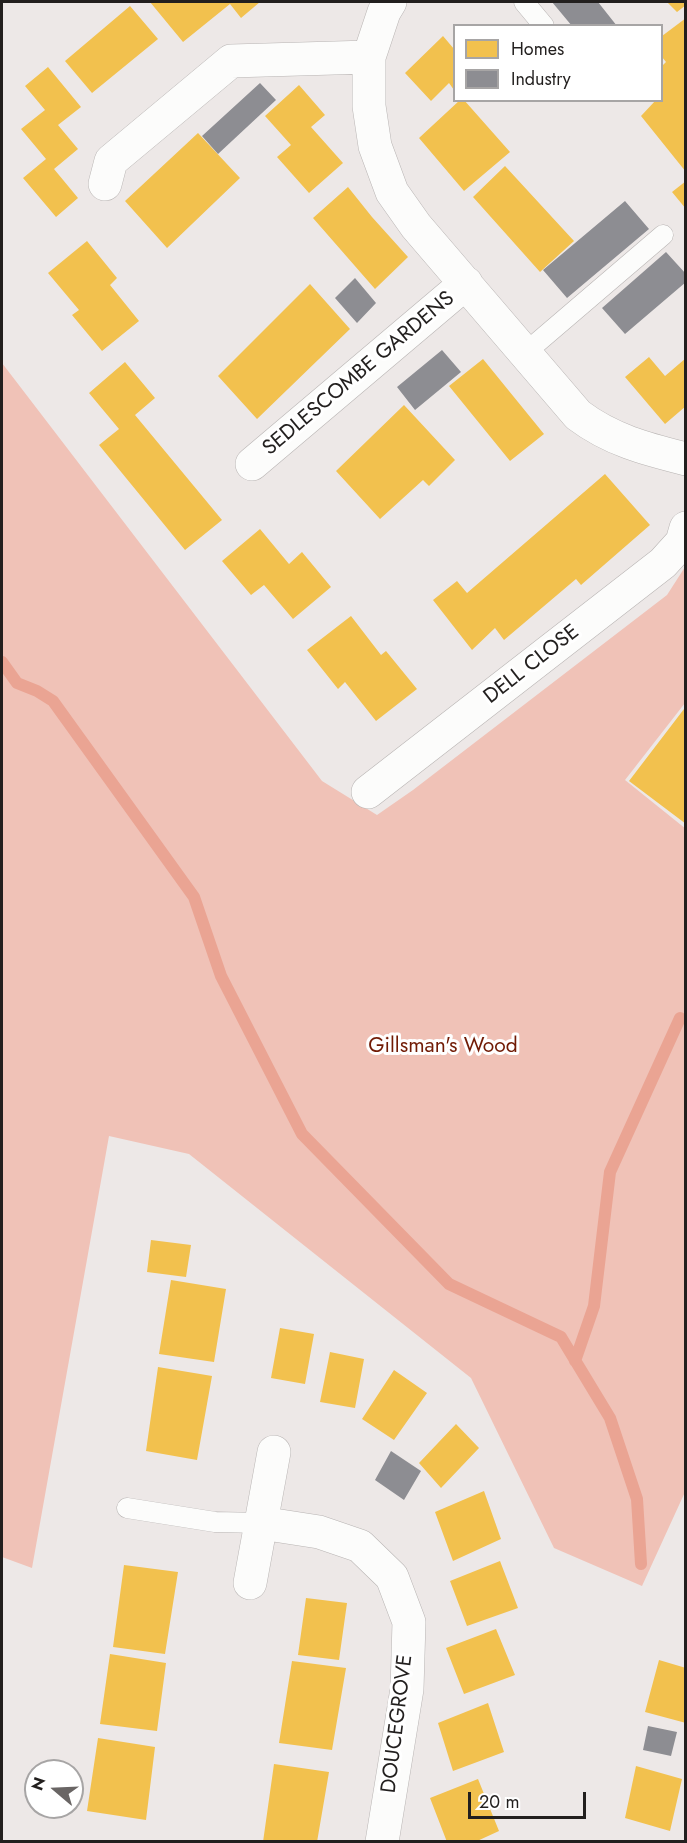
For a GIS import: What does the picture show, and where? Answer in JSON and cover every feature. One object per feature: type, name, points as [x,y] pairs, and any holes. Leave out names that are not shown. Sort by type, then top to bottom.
[{"type":"street","name":"SEDLESCOMBE GARDENS","points":[[390,2],[384,12],[369,57],[369,106],[375,146],[392,192],[416,226],[578,415],[598,430],[642,448],[686,459]]},
{"type":"street","points":[[105,184],[111,161],[231,61],[369,57]]},
{"type":"street","name":"SEDLESCOMBE GARDENS","points":[[252,464],[466,284]]},
{"type":"street","name":"DELL CLOSE","points":[[368,792],[663,563],[682,542],[686,528]]},
{"type":"street","points":[[250,1583],[274,1452]]},
{"type":"street","name":"DOUCEGROVE","points":[[261,1523],[319,1532],[360,1546],[392,1577],[409,1622],[407,1689],[382,1842]]},
{"type":"lane","points":[[524,2],[542,24]]},
{"type":"lane","points":[[525,353],[663,235]]},
{"type":"lane","points":[[127,1508],[215,1522],[261,1523]]},
{"type":"green space","name":"Gillsman's Wood","points":[[2,363],[322,781],[377,815],[413,790],[667,595],[685,567],[685,703],[625,780],[686,829],[685,1492],[642,1586],[554,1548],[471,1378],[189,1154],[109,1136],[32,1568],[2,1557]]},
{"type":"building: Homes","points":[[150,2],[260,2],[241,18],[230,4],[183,42]]},
{"type":"building: Homes","points":[[667,2],[686,2],[686,5],[677,12]]},
{"type":"building: Homes","points":[[130,6],[158,39],[92,93],[65,61]]},
{"type":"building: Homes","points":[[686,18],[686,172],[641,116],[654,102],[663,102],[663,65],[666,62],[663,58],[663,35]]},
{"type":"building: Homes","points":[[443,36],[453,48],[453,89],[449,83],[431,101],[405,73]]},
{"type":"building: Homes","points":[[48,67],[81,107],[58,125],[78,149],[54,169],[78,198],[56,217],[23,178],[46,159],[21,129],[45,110],[25,86]]},
{"type":"building: Homes","points":[[299,85],[325,115],[311,127],[343,163],[309,193],[277,157],[291,145],[265,116]]},
{"type":"building: Homes","points":[[458,102],[466,102],[510,152],[464,191],[419,138]]},
{"type":"building: Homes","points":[[198,133],[240,178],[167,248],[125,201]]},
{"type":"building: Homes","points":[[505,166],[574,241],[540,272],[473,197]]},
{"type":"building: Homes","points":[[686,181],[686,209],[672,192]]},
{"type":"building: Homes","points":[[348,187],[408,257],[375,289],[313,218]]},
{"type":"building: Homes","points":[[87,241],[117,278],[110,285],[139,321],[102,351],[72,315],[79,310],[48,273]]},
{"type":"building: Homes","points":[[310,284],[350,329],[257,419],[218,376]]},
{"type":"building: Homes","points":[[649,357],[665,376],[686,358],[686,406],[665,424],[625,377]]},
{"type":"building: Homes","points":[[483,359],[544,434],[510,461],[449,386]]},
{"type":"building: Homes","points":[[125,362],[155,398],[135,415],[222,520],[185,550],[99,445],[119,429],[89,393]]},
{"type":"building: Homes","points":[[404,405],[455,460],[429,486],[423,480],[380,519],[336,471]]},
{"type":"building: Homes","points":[[605,474],[650,525],[581,585],[576,579],[504,640],[495,628],[472,650],[433,600],[457,581],[467,593]]},
{"type":"building: Homes","points":[[260,529],[289,564],[302,552],[331,587],[293,619],[264,585],[251,595],[222,561]]},
{"type":"building: Homes","points":[[351,616],[381,655],[386,651],[417,689],[376,721],[345,682],[338,689],[307,650]]},
{"type":"building: Homes","points":[[684,709],[686,710],[686,824],[629,781]]},
{"type":"building: Homes","points":[[151,1240],[191,1245],[186,1277],[147,1272]]},
{"type":"building: Homes","points":[[171,1280],[226,1289],[214,1362],[159,1354]]},
{"type":"building: Homes","points":[[280,1328],[314,1334],[305,1384],[271,1378]]},
{"type":"building: Homes","points":[[330,1352],[364,1359],[355,1408],[320,1402]]},
{"type":"building: Homes","points":[[158,1367],[212,1376],[197,1460],[146,1451]]},
{"type":"building: Homes","points":[[394,1370],[427,1393],[394,1440],[362,1419]]},
{"type":"building: Homes","points":[[456,1424],[479,1448],[441,1488],[419,1463]]},
{"type":"building: Homes","points":[[484,1491],[501,1539],[453,1561],[435,1512]]},
{"type":"building: Homes","points":[[500,1561],[518,1608],[467,1626],[450,1581]]},
{"type":"building: Homes","points":[[124,1565],[178,1572],[165,1654],[113,1647]]},
{"type":"building: Homes","points":[[306,1598],[347,1603],[339,1660],[298,1655]]},
{"type":"building: Homes","points":[[496,1629],[515,1675],[464,1694],[446,1648]]},
{"type":"building: Homes","points":[[110,1654],[166,1663],[157,1731],[100,1724]]},
{"type":"building: Homes","points":[[659,1660],[686,1668],[686,1723],[645,1712]]},
{"type":"building: Homes","points":[[292,1661],[346,1668],[332,1750],[279,1743]]},
{"type":"building: Homes","points":[[488,1703],[504,1752],[453,1771],[438,1723]]},
{"type":"building: Homes","points":[[98,1738],[155,1747],[146,1820],[87,1811]]},
{"type":"building: Homes","points":[[274,1764],[329,1772],[317,1842],[263,1842]]},
{"type":"building: Homes","points":[[636,1766],[682,1779],[670,1831],[625,1818]]},
{"type":"building: Homes","points":[[478,1779],[499,1831],[475,1842],[447,1842],[430,1798]]},
{"type":"building: Industry","points":[[552,2],[598,2],[615,24],[570,24]]},
{"type":"building: Industry","points":[[260,83],[276,100],[218,154],[202,136]]},
{"type":"building: Industry","points":[[625,201],[649,229],[567,298],[543,270]]},
{"type":"building: Industry","points":[[666,252],[686,274],[686,282],[625,334],[602,308]]},
{"type":"building: Industry","points":[[355,278],[376,303],[357,323],[335,298]]},
{"type":"building: Industry","points":[[442,350],[461,372],[415,410],[397,387]]},
{"type":"building: Industry","points":[[391,1451],[421,1471],[404,1500],[375,1480]]},
{"type":"building: Industry","points":[[648,1726],[677,1732],[671,1756],[643,1750]]},
{"type":"waterway","points":[[2,662],[17,683],[53,701],[194,897],[221,976],[302,1134],[449,1284],[561,1337],[610,1418],[637,1499],[641,1564]]},
{"type":"waterway","points":[[575,1361],[594,1306],[610,1172],[680,1018]]}]
